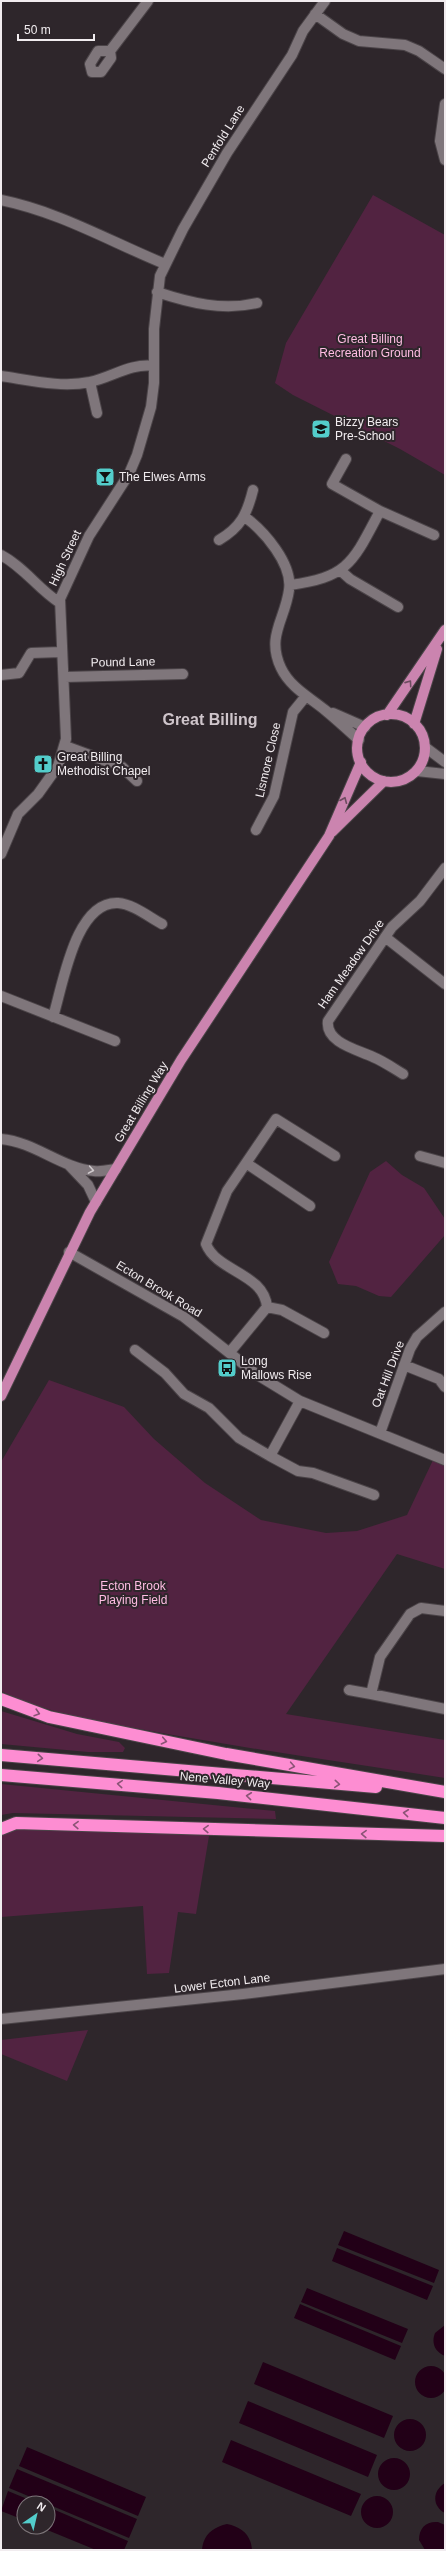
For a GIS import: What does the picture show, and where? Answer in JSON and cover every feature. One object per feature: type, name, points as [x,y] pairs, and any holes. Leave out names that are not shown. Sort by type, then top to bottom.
[{"type":"highway","points":[[1,1700],[48,1717],[210,1751],[445,1793]]},
{"type":"highway","name":"Nene Valley Way","points":[[1,1755],[445,1793]]},
{"type":"highway","name":"Nene Valley Way","points":[[1,1775],[218,1793],[445,1818]]},
{"type":"highway","points":[[1,1829],[16,1823],[445,1836]]},
{"type":"main road","points":[[387,715],[442,635]]},
{"type":"main road","points":[[414,724],[442,635]]},
{"type":"main road","points":[[387,715],[406,718],[414,724],[420,730],[425,747],[424,755],[416,771],[401,781],[384,781],[366,771],[360,762],[358,751],[359,740],[365,727],[379,717],[387,715]]},
{"type":"main road","name":"Great Billing Way","points":[[1,1396],[70,1252],[96,1202],[181,1060],[329,836],[360,762]]},
{"type":"main road","name":"Great Billing Way","points":[[329,836],[384,781]]},
{"type":"street","points":[[110,51],[148,1]]},
{"type":"street","name":"Penfold Lane","points":[[157,292],[165,264],[227,153],[292,55],[303,31],[325,1]]},
{"type":"street","points":[[315,14],[343,34],[359,41],[405,44],[419,51],[445,69]]},
{"type":"street","points":[[445,104],[440,141],[445,160]]},
{"type":"street","points":[[1,200],[82,226],[118,245],[165,264]]},
{"type":"street","points":[[157,292],[182,300],[231,308],[257,304]]},
{"type":"street","name":"High Street","points":[[1,854],[4,834],[18,814],[38,794],[58,766],[65,746],[64,676],[61,652],[60,603],[67,581],[89,536],[129,474],[137,455],[151,407],[157,292]]},
{"type":"street","points":[[1,376],[66,383],[90,382],[131,366],[154,366]]},
{"type":"street","points":[[90,382],[97,413]]},
{"type":"street","points":[[346,459],[332,484],[380,511],[434,535]]},
{"type":"street","points":[[218,540],[227,535],[245,517],[253,490]]},
{"type":"street","points":[[290,585],[324,579],[341,570],[354,556],[380,511]]},
{"type":"street","points":[[245,517],[263,532],[276,551],[290,585],[276,631],[276,655],[286,678],[359,740]]},
{"type":"street","points":[[1,554],[22,569],[48,596],[60,603]]},
{"type":"street","points":[[341,570],[350,579],[398,607]]},
{"type":"street","points":[[1,674],[19,673],[31,653],[61,652]]},
{"type":"street","name":"Pound Lane","points":[[64,676],[183,674]]},
{"type":"street","name":"Lismore Close","points":[[256,830],[274,796],[293,712],[306,696]]},
{"type":"street","points":[[324,709],[365,727]]},
{"type":"street","points":[[65,746],[122,767],[136,781]]},
{"type":"street","points":[[425,747],[445,762]]},
{"type":"street","points":[[416,771],[445,774]]},
{"type":"street","name":"Ham Meadow Drive","points":[[403,1074],[371,1056],[351,1049],[332,1035],[327,1025],[329,1018],[385,936],[392,927],[420,901],[445,868]]},
{"type":"street","points":[[53,1017],[73,950],[84,923],[92,912],[104,905],[120,903],[162,924]]},
{"type":"street","points":[[385,936],[445,984]]},
{"type":"street","points":[[1,996],[115,1041]]},
{"type":"street","points":[[267,1307],[263,1291],[215,1256],[206,1244],[227,1191],[276,1119],[334,1156]]},
{"type":"street","points":[[1,1139],[18,1141],[68,1163],[94,1171],[116,1169]]},
{"type":"street","points":[[420,1156],[445,1163]]},
{"type":"street","points":[[68,1163],[88,1184],[96,1202]]},
{"type":"street","points":[[246,1163],[310,1206]]},
{"type":"street","name":"Ecton Brook Road","points":[[70,1252],[169,1308],[230,1352],[262,1378],[300,1401],[445,1460]]},
{"type":"street","points":[[267,1307],[282,1310],[324,1334]]},
{"type":"street","points":[[230,1352],[267,1307]]},
{"type":"street","name":"Oat Hill Drive","points":[[380,1434],[404,1365],[417,1337],[445,1312]]},
{"type":"street","points":[[136,1350],[165,1373],[184,1394],[209,1408],[240,1438],[298,1471],[313,1473],[374,1495]]},
{"type":"street","points":[[404,1365],[439,1379],[445,1386]]},
{"type":"street","points":[[270,1456],[300,1401]]},
{"type":"street","points":[[371,1694],[380,1657],[410,1614],[421,1608],[445,1611]]},
{"type":"street","points":[[349,1690],[445,1709]]},
{"type":"street","name":"Lower Ecton Lane","points":[[1,2019],[236,1995],[445,1969]]},
{"type":"green space","name":"Great Billing Recreation Ground","points":[[373,195],[445,235],[445,475],[400,449],[293,395],[275,383],[286,343]]},
{"type":"green space","points":[[386,1161],[402,1175],[424,1188],[445,1219],[445,1235],[391,1297],[379,1296],[356,1286],[338,1284],[329,1262],[370,1172]]},
{"type":"green space","name":"Ecton Brook Playing Field","points":[[49,1380],[124,1407],[154,1439],[205,1483],[261,1520],[326,1533],[357,1531],[407,1515],[434,1458],[445,1464],[445,1569],[397,1554],[286,1714],[445,1740],[445,1778],[173,1735],[85,1719],[21,1700],[1,1691],[1,1462]]},
{"type":"green space","points":[[1,1711],[77,1734],[119,1742],[125,1748],[123,1752],[88,1752],[1,1744]]},
{"type":"green space","points":[[1,1784],[275,1811],[276,1819],[13,1813],[1,1815]]},
{"type":"green space","points":[[104,1828],[157,1830],[209,1836],[196,1914],[178,1912],[169,1973],[147,1974],[143,1906],[1,1917],[1,1836],[14,1830]]},
{"type":"green space","points":[[88,2030],[67,2081],[1,2054],[1,2040]]},
{"type":"shaded area","points":[[344,2231],[439,2270],[434,2283],[338,2245]]},
{"type":"shaded area","points":[[337,2248],[433,2286],[427,2300],[332,2261]]},
{"type":"shaded area","points":[[307,2288],[408,2329],[402,2343],[301,2302]]},
{"type":"shaded area","points":[[300,2304],[401,2346],[395,2360],[294,2318]]},
{"type":"shaded area","points":[[445,2325],[445,2356],[436,2350],[433,2340],[435,2333]]},
{"type":"shaded area","points":[[263,2362],[393,2416],[384,2438],[254,2384]]},
{"type":"shaded area","points":[[431,2366],[437,2367],[444,2373],[447,2382],[446,2388],[440,2395],[431,2398],[425,2397],[418,2391],[415,2382],[416,2376],[422,2369]]},
{"type":"shaded area","points":[[248,2401],[377,2455],[368,2477],[239,2423]]},
{"type":"shaded area","points":[[407,2419],[413,2419],[423,2426],[426,2435],[425,2441],[419,2448],[413,2451],[407,2451],[397,2444],[394,2438],[394,2432],[401,2422]]},
{"type":"shaded area","points":[[231,2440],[361,2494],[351,2516],[222,2462]]},
{"type":"shaded area","points":[[27,2447],[146,2497],[138,2516],[19,2466]]},
{"type":"shaded area","points":[[391,2458],[397,2458],[407,2465],[410,2474],[409,2480],[403,2487],[397,2490],[391,2490],[381,2483],[378,2477],[378,2471],[385,2461]]},
{"type":"shaded area","points":[[17,2469],[137,2519],[129,2538],[56,2508],[56,2495],[26,2495],[9,2488]]},
{"type":"shaded area","points":[[445,2483],[445,2513],[436,2503],[435,2498],[438,2490]]},
{"type":"shaded area","points":[[8,2491],[18,2495],[16,2495],[16,2517],[1,2511]]},
{"type":"shaded area","points":[[374,2496],[380,2496],[390,2503],[393,2512],[392,2518],[386,2525],[380,2528],[374,2528],[364,2521],[361,2515],[361,2509],[368,2499]]},
{"type":"shaded area","points":[[56,2510],[128,2541],[124,2550],[96,2550],[56,2534]]},
{"type":"shaded area","points":[[438,2522],[445,2525],[445,2550],[425,2550],[419,2540],[420,2532],[427,2524]]},
{"type":"shaded area","points":[[227,2524],[237,2527],[245,2532],[250,2540],[252,2550],[202,2550],[204,2540],[210,2532],[217,2527]]},
{"type":"place","name":"Bizzy Bears Pre-School","points":[[321,429]]},
{"type":"place","name":"The Elwes Arms","points":[[105,477]]},
{"type":"place","name":"Great Billing Methodist Chapel","points":[[43,764]]},
{"type":"place","name":"Long Mallows Rise","points":[[227,1368]]},
{"type":"district","name":"Great Billing","points":[[210,719]]}]
